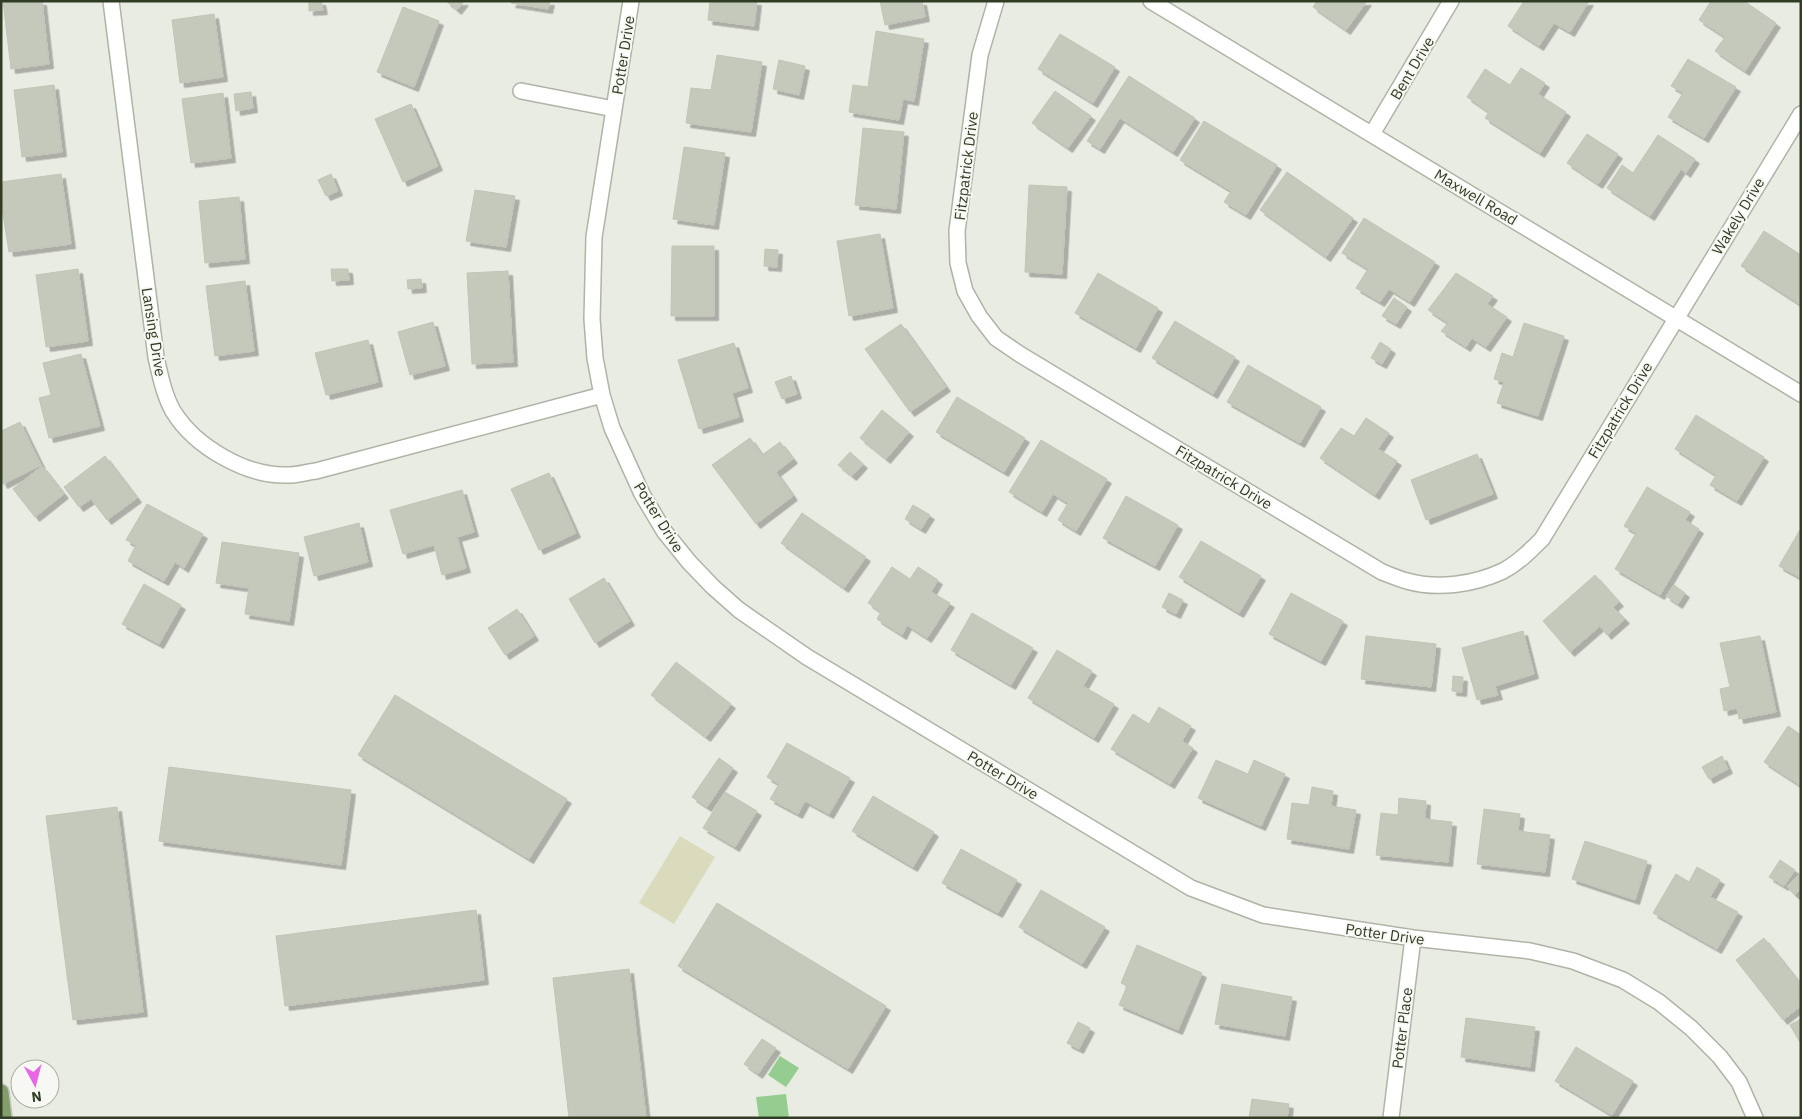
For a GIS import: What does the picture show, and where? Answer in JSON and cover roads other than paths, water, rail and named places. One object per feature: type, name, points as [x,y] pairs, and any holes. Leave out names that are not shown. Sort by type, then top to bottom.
[{"type":"main road","points":[[1,1092],[4,1118]]},
{"type":"street","name":"Lansing Drive","points":[[111,1],[156,357],[163,386],[173,411],[192,436],[237,465],[264,473],[289,475],[316,471],[602,395]]},
{"type":"street","name":"Potter Drive","points":[[632,1],[594,236],[592,319],[595,358],[602,395],[612,428],[642,494],[664,530],[689,562],[713,587],[739,610],[772,634],[1191,888],[1263,915],[1413,938],[1530,952],[1573,961],[1623,980],[1660,1002],[1692,1028],[1720,1057],[1739,1082],[1755,1118]]},
{"type":"street","name":"Fitzpatrick Drive","points":[[996,1],[980,55],[957,231],[958,263],[965,291],[979,316],[996,338],[1021,355],[1382,572],[1408,582],[1432,585],[1456,584],[1480,579],[1504,570],[1525,556],[1542,539],[1675,318]]},
{"type":"street","name":"Maxwell Road","points":[[1151,1],[1801,394]]},
{"type":"street","name":"Bent Drive","points":[[1372,134],[1451,1]]},
{"type":"street","name":"Potter Drive","points":[[522,91],[614,109]]},
{"type":"street","name":"Wakely Drive","points":[[1675,318],[1801,114]]},
{"type":"street","name":"Potter Place","points":[[1391,1118],[1413,938]]}]
